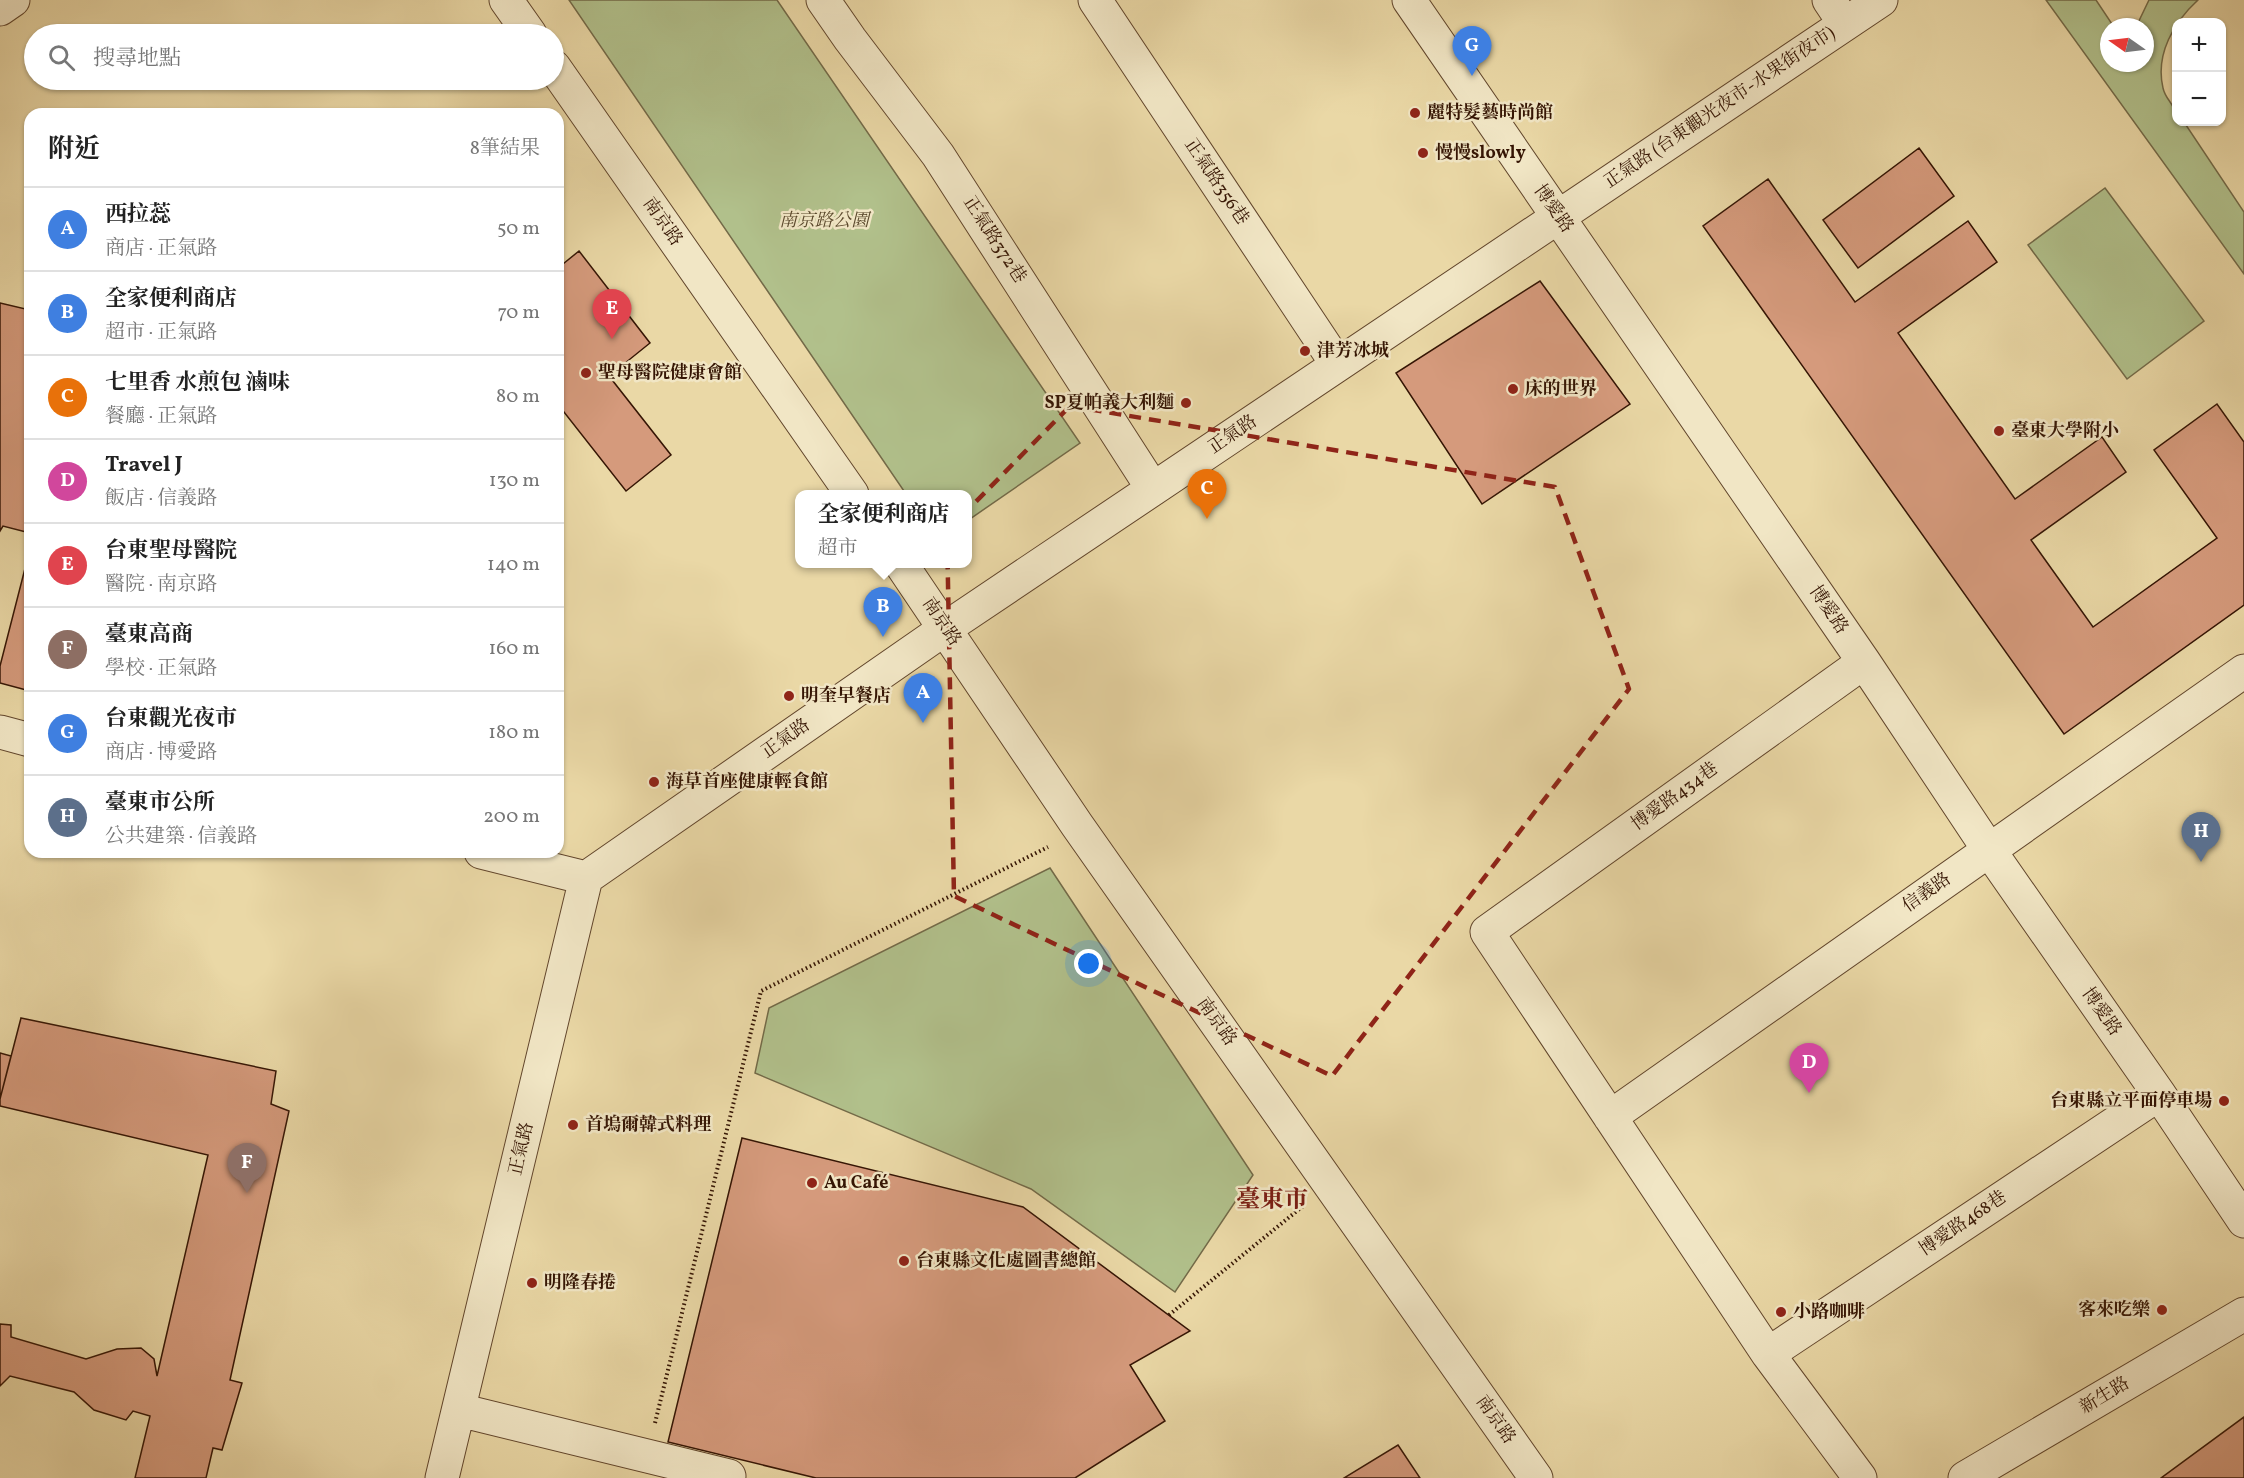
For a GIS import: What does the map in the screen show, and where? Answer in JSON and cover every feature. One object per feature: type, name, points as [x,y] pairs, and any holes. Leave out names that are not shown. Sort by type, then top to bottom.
[{"type":"street","points":[[0,9],[13,0]]},
{"type":"street","points":[[506,0],[523,24]]},
{"type":"street","name":"正氣路372巷","points":[[823,0],[938,155],[1153,489]]},
{"type":"street","name":"正氣路356巷","points":[[1095,0],[1337,364]]},
{"type":"street","name":"博愛路","points":[[1409,0],[1864,662],[2244,1221]]},
{"type":"street","name":"正氣路 (台東觀光夜市-水果街夜市)","points":[[1559,217],[1837,12],[1881,0]]},
{"type":"street","name":"南京路","points":[[564,82],[849,490]]},
{"type":"street","name":"正氣路","points":[[442,1478],[586,878],[946,628],[1559,217]]},
{"type":"street","name":"南京路","points":[[904,568],[1077,825],[1536,1478]]},
{"type":"street","name":"博愛路434巷","points":[[1610,1117],[1487,932],[1864,662]]},
{"type":"street","name":"信義路","points":[[1610,1117],[2244,671]]},
{"type":"street","points":[[0,732],[24,738]]},
{"type":"street","points":[[505,858],[586,878]]},
{"type":"street","name":"博愛路468巷","points":[[1768,1354],[2159,1094]]},
{"type":"street","points":[[1610,1117],[1768,1354],[1860,1478]]},
{"type":"street","name":"新生路","points":[[1965,1478],[2244,1314]]},
{"type":"street","points":[[459,1410],[729,1476]]},
{"type":"path","points":[[646,1456],[761,991],[1057,843]]},
{"type":"path","points":[[1169,1315],[1307,1203]]},
{"type":"highlighted area","points":[[1070,406],[1555,487],[1629,689],[1332,1076],[954,896],[947,531]]},
{"type":"green space","name":"南京路公園","points":[[569,0],[777,0],[1080,443],[972,518],[972,490],[903,490]]},
{"type":"green space","points":[[2046,0],[2096,0],[2108,18],[2100,18],[2100,72],[2154,72],[2154,18],[2140,18],[2149,0],[2198,0],[2181,18],[2172,18],[2172,33],[2164,51],[2162,63],[2163,88],[2172,105],[2172,126],[2187,126],[2244,212],[2244,274]]},
{"type":"green space","points":[[2105,188],[2204,321],[2127,379],[2028,245]]},
{"type":"green space","points":[[1050,868],[1253,1175],[1175,1292],[1031,1189],[755,1073],[769,1008]]},
{"type":"building","points":[[1919,148],[1954,196],[1858,268],[1823,220]]},
{"type":"building","points":[[1768,179],[1855,302],[1968,221],[1997,262],[1898,333],[2015,499],[2102,437],[2126,472],[2031,540],[2093,627],[2217,538],[2154,450],[2217,404],[2244,442],[2244,605],[2064,734],[1703,226]]},
{"type":"building","name":"聖母醫院健康會館","points":[[579,251],[650,343],[609,376],[671,455],[626,491],[564,412],[564,263]]},
{"type":"building","name":"床的世界","points":[[1540,281],[1630,404],[1482,504],[1396,373]]},
{"type":"building","points":[[0,303],[24,309],[24,531],[3,526],[0,531]]},
{"type":"building","points":[[24,572],[24,689],[0,683],[0,666]]},
{"type":"building","points":[[21,1018],[276,1071],[271,1104],[289,1111],[230,1380],[242,1383],[222,1450],[213,1448],[206,1478],[135,1478],[150,1416],[133,1411],[126,1420],[94,1410],[74,1392],[10,1376],[0,1386],[0,1324],[11,1325],[11,1337],[86,1359],[117,1349],[141,1348],[154,1359],[157,1376],[208,1155],[0,1106]]},
{"type":"building","points":[[0,1053],[11,1056],[0,1099]]},
{"type":"building","name":"台東縣文化處圖書總館","points":[[742,1138],[1023,1207],[1190,1331],[1130,1365],[1165,1421],[1075,1478],[816,1478],[668,1442]]},
{"type":"building","points":[[2244,1417],[2244,1478],[2161,1478]]},
{"type":"building","points":[[1398,1445],[1420,1478],[1344,1478]]},
{"type":"place","name":"台東觀光夜市","points":[[1472,76]]},
{"type":"place","name":"麗特髮藝時尚館","points":[[1415,113]]},
{"type":"place","name":"慢慢slowly","points":[[1423,153]]},
{"type":"place","name":"台東聖母醫院","points":[[612,339]]},
{"type":"place","name":"津芳冰城","points":[[1305,351]]},
{"type":"place","name":"聖母醫院健康會館","points":[[586,373]]},
{"type":"place","name":"床的世界","points":[[1513,389]]},
{"type":"place","name":"SP夏帕義大利麵","points":[[1186,403]]},
{"type":"place","name":"臺東大學附小","points":[[1999,431]]},
{"type":"place","name":"七里香 水煎包 滷味","points":[[1207,519]]},
{"type":"place","name":"全家便利商店","points":[[883,637]]},
{"type":"place","name":"明奎早餐店","points":[[789,696]]},
{"type":"place","name":"西拉蕊","points":[[923,723]]},
{"type":"place","name":"海草首座健康輕食館","points":[[654,782]]},
{"type":"place","name":"臺東市公所","points":[[2201,862]]},
{"type":"place","name":"Travel J","points":[[1809,1093]]},
{"type":"place","name":"台東縣立平面停車場","points":[[2224,1101]]},
{"type":"place","name":"首塢爾韓式料理","points":[[573,1125]]},
{"type":"place","name":"Au Café","points":[[812,1183]]},
{"type":"place","name":"臺東高商","points":[[247,1193]]},
{"type":"place","name":"台東縣文化處圖書總館","points":[[904,1261]]},
{"type":"place","name":"明隆春捲","points":[[532,1283]]},
{"type":"place","name":"客來吃樂","points":[[2162,1310]]},
{"type":"place","name":"小路咖啡","points":[[1781,1312]]},
{"type":"district","name":"臺東市","points":[[1272,1201]]}]
